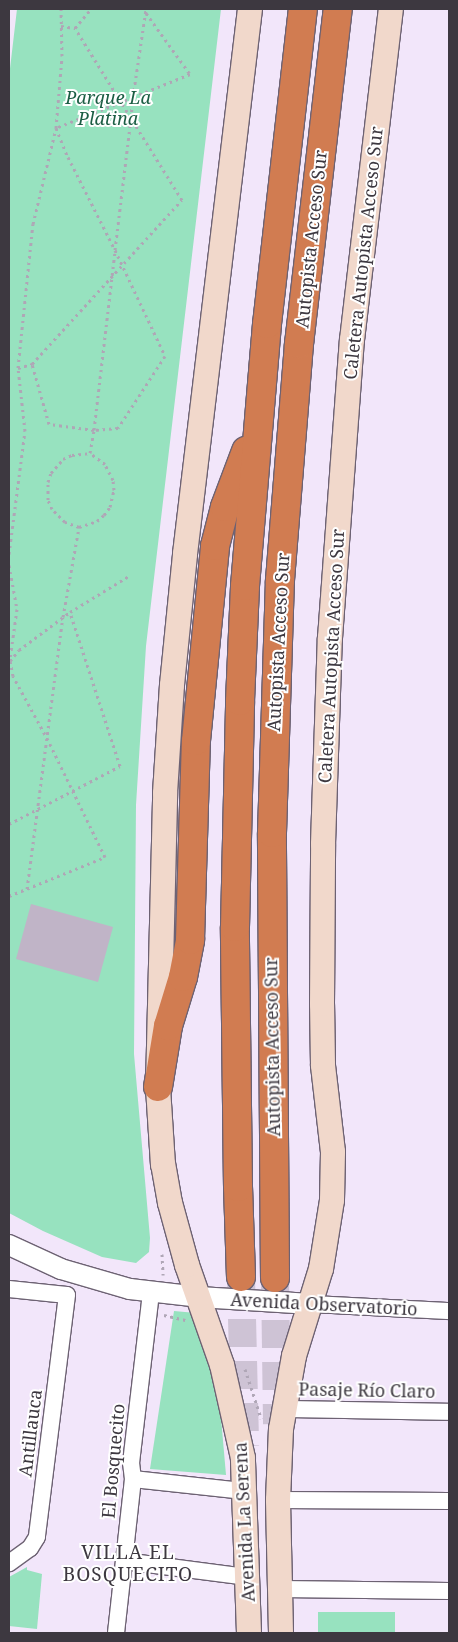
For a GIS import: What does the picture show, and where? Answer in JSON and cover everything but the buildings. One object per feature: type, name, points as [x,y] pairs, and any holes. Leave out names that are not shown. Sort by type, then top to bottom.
[{"type":"highway","name":"Autopista Acceso Sur","points":[[242,1277],[235,1025],[236,862],[244,605],[259,401],[303,9]]},
{"type":"highway","name":"Autopista Acceso Sur","points":[[275,1278],[272,833],[280,589],[292,412],[308,256],[338,9]]},
{"type":"highway","points":[[158,1087],[168,1026],[183,977],[190,940],[196,741],[215,546],[220,523],[245,454],[259,401]]},
{"type":"main road","points":[[199,1297],[187,1265],[170,1203],[161,1146],[158,1087],[165,793],[172,685],[250,9]]},
{"type":"main road","name":"Caletera Autopista Acceso Sur","points":[[311,1304],[326,1248],[334,1174],[323,1065],[322,977],[323,844],[334,560],[352,340],[391,9]]},
{"type":"main road","name":"Avenida La Serena","points":[[199,1297],[222,1365],[232,1402],[243,1458],[249,1633]]},
{"type":"main road","name":"Avenida La Serena","points":[[281,1633],[278,1500],[283,1410],[294,1356],[311,1304]]},
{"type":"street","name":"Avenida Observatorio","points":[[9,1245],[88,1279],[151,1292],[199,1297],[449,1311]]},
{"type":"street","name":"Antillauca","points":[[9,1289],[67,1295],[37,1537],[30,1548],[9,1563]]},
{"type":"street","name":"El Bosquecito","points":[[116,1633],[133,1479],[131,1463],[151,1292]]},
{"type":"street","name":"Pasaje Río Claro","points":[[283,1410],[449,1412]]},
{"type":"street","points":[[133,1479],[244,1491]]},
{"type":"street","points":[[278,1500],[449,1501]]},
{"type":"street","points":[[124,1561],[248,1577]]},
{"type":"street","points":[[280,1590],[449,1591]]},
{"type":"path","points":[[9,554],[25,431],[18,368],[33,224],[56,128],[62,56],[61,9]]},
{"type":"path","points":[[75,28],[91,9]]},
{"type":"path","points":[[90,453],[133,97],[146,9]]},
{"type":"path","points":[[56,128],[190,74],[146,14]]},
{"type":"path","points":[[61,26],[75,28]]},
{"type":"path","points":[[18,368],[32,364],[123,267],[182,200],[75,28]]},
{"type":"path","points":[[32,364],[49,424],[94,430],[118,428],[165,356],[68,157],[56,128]]},
{"type":"path","points":[[90,453],[98,458],[110,472],[113,480],[113,499],[110,508],[97,521],[79,527],[65,522],[52,509],[48,500],[48,482],[56,465],[63,459],[72,455],[90,453]]},
{"type":"path","points":[[27,889],[63,617],[79,527]]},
{"type":"path","points":[[9,565],[17,609],[9,661],[13,676],[48,740],[105,857],[9,896]]},
{"type":"path","points":[[9,661],[19,650],[70,612],[129,576]]},
{"type":"path","points":[[9,824],[120,766],[70,612]]},
{"type":"green space","name":"Parque La Platina","points":[[17,9],[221,9],[146,646],[136,805],[134,1054],[150,1238],[149,1252],[136,1263],[102,1257],[43,1231],[9,1213],[9,77]]},
{"type":"green space","points":[[174,1311],[196,1313],[219,1395],[226,1475],[150,1469]]},
{"type":"green space","points":[[27,1567],[27,1570],[42,1574],[37,1629],[9,1626],[9,1577]]},
{"type":"green space","points":[[318,1612],[395,1612],[395,1633],[318,1633]]},
{"type":"tunnel","points":[[241,1277],[245,1446]]},
{"type":"tunnel","points":[[275,1278],[277,1424]]},
{"type":"district","name":"VILLA EL BOSQUECITO","points":[[128,1564]]}]
